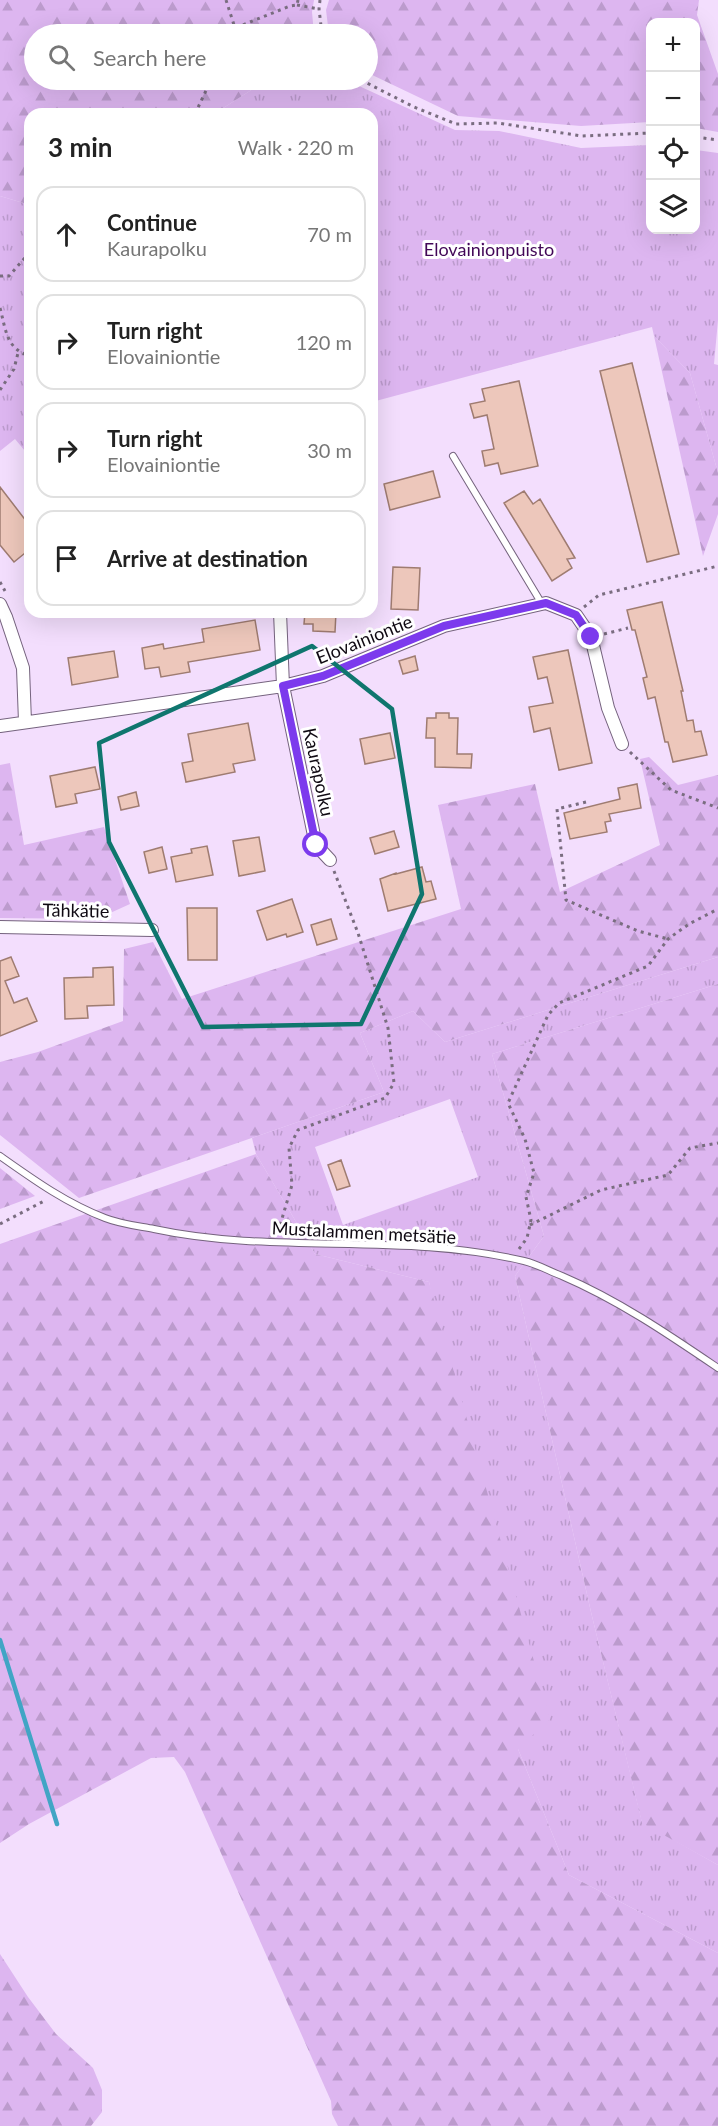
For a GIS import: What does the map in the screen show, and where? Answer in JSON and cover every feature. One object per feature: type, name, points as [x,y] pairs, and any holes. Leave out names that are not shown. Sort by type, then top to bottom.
[{"type":"street","points":[[4,601],[6,617],[23,668],[25,722]]},
{"type":"street","name":"Elovainiontie","points":[[0,726],[283,686],[323,676],[444,626],[546,603],[576,615]]},
{"type":"street","points":[[576,615],[591,637],[608,708],[622,744]]},
{"type":"street","name":"Kaurapolku","points":[[280,618],[283,686],[316,845],[330,860]]},
{"type":"street","name":"Tähkätie","points":[[0,927],[152,930]]},
{"type":"lane","points":[[453,456],[542,604]]},
{"type":"lane","name":"Mustalammen metsätie","points":[[0,1156],[55,1195],[107,1219],[185,1236],[275,1242],[390,1245],[480,1253],[526,1262],[594,1290],[659,1328],[718,1368]]},
{"type":"path","points":[[226,0],[235,24]]},
{"type":"path","points":[[320,0],[321,24]]},
{"type":"path","points":[[246,24],[297,2],[319,9]]},
{"type":"path","points":[[378,89],[414,107],[456,124],[498,123],[582,136],[646,133]]},
{"type":"path","points":[[198,108],[206,90]]},
{"type":"path","points":[[700,138],[718,140]]},
{"type":"path","points":[[0,276],[9,276],[24,259]]},
{"type":"path","points":[[0,308],[9,340],[18,353],[24,354]]},
{"type":"path","points":[[0,390],[14,369],[18,353]]},
{"type":"path","points":[[576,615],[598,595],[718,566]]},
{"type":"path","points":[[0,582],[4,601]]},
{"type":"path","points":[[591,637],[628,628]]},
{"type":"path","points":[[622,744],[671,790],[718,808]]},
{"type":"path","points":[[586,802],[557,809],[566,900],[638,931],[668,939]]},
{"type":"path","points":[[275,1242],[292,1185],[289,1148],[298,1130],[385,1098],[394,1083],[387,1028],[358,933],[330,860]]},
{"type":"path","points":[[510,1259],[527,1238],[531,1220],[526,1197],[534,1173],[525,1139],[508,1103],[548,1015],[559,1003],[648,966],[668,939],[689,924],[718,909]]},
{"type":"path","points":[[530,1225],[601,1190],[668,1175],[690,1148],[718,1143]]},
{"type":"path","points":[[0,1224],[55,1195]]},
{"type":"highlighted area","points":[[312,646],[392,709],[422,894],[361,1024],[203,1027],[109,842],[99,743]]},
{"type":"green space","points":[[0,0],[314,0],[313,24],[24,24],[24,90],[251,90],[223,108],[24,108],[24,203],[0,196]]},
{"type":"green space","points":[[329,0],[699,0],[698,18],[646,18],[646,122],[581,126],[458,116],[378,78],[378,24],[328,24],[326,10]]},
{"type":"green space","points":[[700,23],[718,74],[718,132],[700,129]]},
{"type":"green space","name":"Elovainionpuisto","points":[[251,90],[368,90],[455,130],[499,131],[581,148],[646,145],[646,234],[700,234],[700,151],[718,153],[718,320],[714,364],[718,365],[718,473],[690,373],[654,336],[652,327],[378,400],[378,108],[223,108]]},
{"type":"green space","points":[[0,196],[24,203],[24,450],[15,439],[0,451]]},
{"type":"green space","points":[[654,336],[690,373],[718,473],[718,514],[703,556]]},
{"type":"green space","points":[[649,757],[678,785],[718,775],[718,957],[445,1042],[413,1011],[360,1033],[384,1092],[79,1198],[0,1135],[0,1062],[38,1052],[123,1021],[124,949],[153,942],[182,999],[461,909],[438,805],[535,784],[560,892],[660,845],[640,759]]},
{"type":"green space","points":[[10,763],[24,845],[104,827],[130,904],[97,919],[0,918],[0,765]]},
{"type":"green space","points":[[718,957],[718,984],[492,1054],[544,1236],[515,1276],[591,1612],[642,1822],[718,1865],[718,1953],[569,1875],[518,1749],[429,1282],[315,1254],[256,1154],[252,1138],[384,1092],[360,1033],[413,1011],[445,1042]],"holes":[[[450,1099],[478,1177],[343,1225],[315,1147]]]},
{"type":"green space","points":[[718,984],[718,1865],[642,1823],[591,1612],[515,1276],[544,1236],[492,1054]]},
{"type":"green space","points":[[256,1154],[315,1254],[429,1282],[550,1719],[518,1749],[569,1875],[718,1953],[718,2126],[338,2126],[332,2114],[331,2101],[185,1772],[174,1757],[151,1758],[29,1824],[0,1843],[0,1244]]},
{"type":"green space","points":[[0,1168],[35,1196],[0,1209]]},
{"type":"green space","points":[[0,1954],[56,2034],[93,2068],[102,2090],[102,2112],[91,2126],[0,2126]]},
{"type":"building","points":[[632,363],[679,554],[647,562],[600,371]]},
{"type":"building","points":[[519,381],[538,466],[501,474],[498,463],[485,466],[482,451],[494,449],[487,415],[474,418],[470,404],[485,401],[482,389]]},
{"type":"building","points":[[433,471],[440,497],[390,510],[384,484]]},
{"type":"building","points":[[0,487],[24,518],[24,554],[14,562],[0,545]]},
{"type":"building","points":[[524,491],[533,504],[540,499],[575,558],[567,559],[572,568],[552,581],[504,503]]},
{"type":"building","points":[[393,567],[420,568],[418,610],[391,609]]},
{"type":"building","points":[[662,602],[683,691],[681,691],[687,721],[693,720],[695,732],[701,731],[707,755],[673,762],[668,742],[665,742],[655,697],[648,699],[643,678],[647,677],[635,630],[632,630],[627,610]]},
{"type":"building","points":[[304,618],[336,618],[335,632],[313,631],[313,624],[304,624]]},
{"type":"building","points":[[255,620],[260,650],[188,662],[190,672],[161,677],[159,667],[145,669],[142,648],[163,644],[164,649],[204,642],[202,629]]},
{"type":"building","points":[[568,650],[592,763],[559,770],[550,728],[534,732],[529,707],[553,703],[547,677],[538,679],[533,657]]},
{"type":"building","points":[[114,651],[118,677],[72,685],[68,658]]},
{"type":"building","points":[[415,656],[418,670],[403,674],[399,661]]},
{"type":"building","points":[[436,713],[449,713],[449,718],[458,718],[457,754],[472,754],[471,768],[435,767],[435,738],[426,738],[427,718],[436,718]]},
{"type":"building","points":[[248,723],[255,760],[233,764],[235,772],[186,782],[182,763],[193,761],[188,734]]},
{"type":"building","points":[[390,733],[395,758],[365,764],[360,739]]},
{"type":"building","points":[[95,767],[100,789],[75,794],[77,803],[56,807],[50,776]]},
{"type":"building","points":[[637,784],[641,808],[609,814],[611,821],[605,822],[607,832],[570,839],[564,813],[620,799],[618,788]]},
{"type":"building","points":[[136,792],[139,806],[121,810],[118,797]]},
{"type":"building","points":[[394,831],[399,847],[375,854],[370,838]]},
{"type":"building","points":[[259,837],[265,871],[239,876],[233,841]]},
{"type":"building","points":[[207,846],[213,875],[176,882],[171,857],[192,853],[191,849]]},
{"type":"building","points":[[162,847],[167,869],[149,873],[144,852]]},
{"type":"building","points":[[422,867],[426,882],[431,881],[436,899],[388,911],[380,879]]},
{"type":"building","points":[[292,899],[303,932],[267,940],[257,911]]},
{"type":"building","points":[[187,908],[217,908],[217,960],[188,960]]},
{"type":"building","points":[[331,919],[337,939],[317,945],[311,925]]},
{"type":"building","points":[[11,957],[19,976],[5,981],[14,1003],[27,998],[37,1021],[0,1036],[0,961]]},
{"type":"building","points":[[113,967],[114,1005],[87,1006],[88,1018],[65,1019],[64,978],[93,977],[93,968]]},
{"type":"building","points":[[341,1160],[350,1186],[337,1190],[328,1165]]},
{"type":"waterway","points":[[0,1640],[57,1824]]},
{"type":"route","points":[[316,845],[283,686],[323,676],[444,626],[546,603],[576,615],[591,637]]}]
